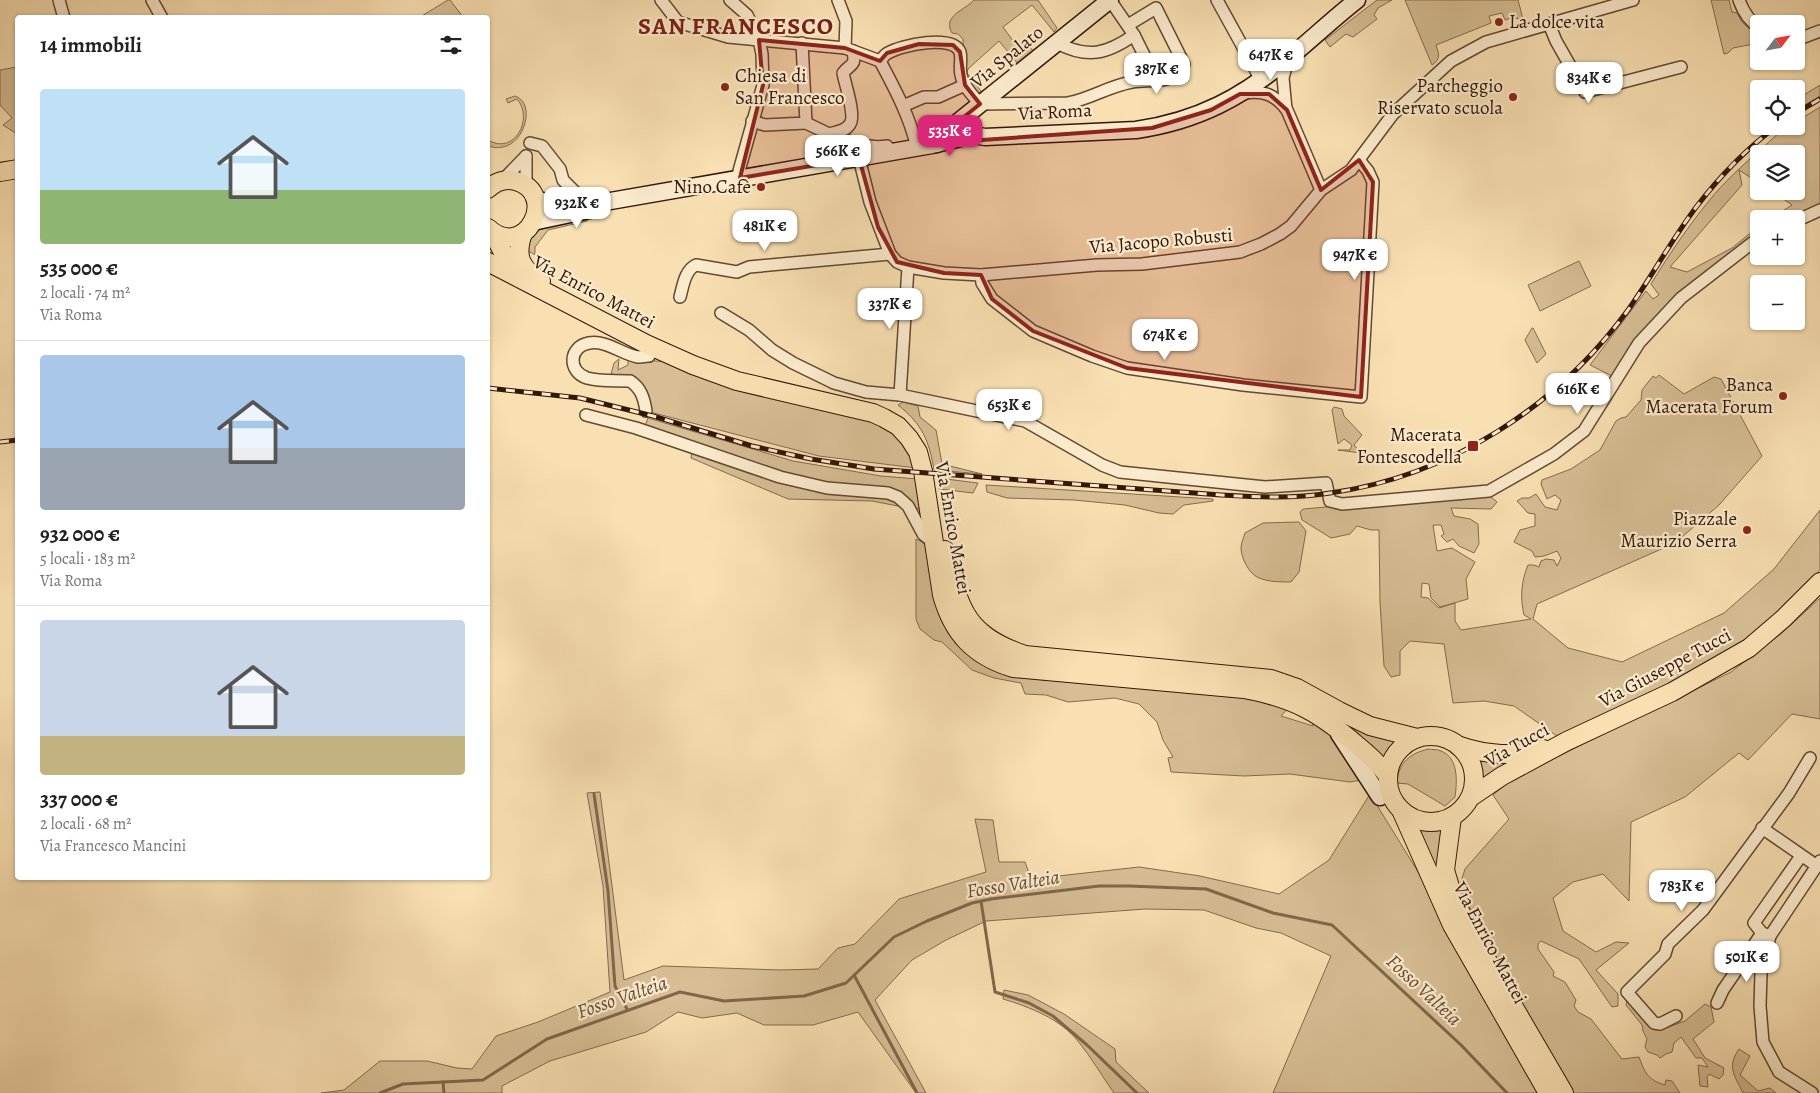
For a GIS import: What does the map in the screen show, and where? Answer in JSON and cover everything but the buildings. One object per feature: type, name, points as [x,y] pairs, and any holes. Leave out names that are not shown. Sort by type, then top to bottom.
[{"type":"main road","name":"Via Spalato","points":[[937,144],[958,122],[976,110],[1110,0]]},
{"type":"main road","name":"Via Roma","points":[[495,185],[514,181],[530,193],[554,203],[591,202],[859,158],[916,144],[937,144],[963,137],[1152,128],[1211,110],[1240,94],[1288,59],[1358,0]]},
{"type":"main road","name":"Via Spalato","points":[[963,137],[976,110]]},
{"type":"main road","name":"Via Spalato","points":[[976,110],[976,127],[984,137]]},
{"type":"main road","points":[[0,172],[15,170]]},
{"type":"main road","points":[[528,228],[536,211],[530,193]]},
{"type":"main road","name":"Via Roma","points":[[490,230],[506,237],[516,236],[528,228],[594,209],[591,202]]},
{"type":"main road","name":"Via Enrico Mattei","points":[[528,228],[518,251],[524,266],[530,274],[671,348],[705,364],[736,375],[823,398],[884,410],[894,414],[903,421],[918,441],[922,452],[945,551],[960,603],[973,626],[1000,646],[1025,655],[1270,679],[1297,688],[1370,726],[1417,738]]},
{"type":"main road","name":"Via Enrico Mattei","points":[[490,230],[514,274],[534,287],[654,347],[693,365],[737,381],[873,413],[898,426],[918,452],[923,471],[942,594],[947,613],[964,639],[989,659],[1013,668],[1244,689],[1273,695],[1315,713],[1334,726],[1381,766],[1386,791],[1452,925],[1548,1093]]},
{"type":"main road","points":[[490,263],[514,274]]},
{"type":"main road","name":"Via Giuseppe Tucci","points":[[1567,741],[1672,692],[1749,648],[1784,618],[1820,582]]},
{"type":"main road","points":[[1386,791],[1409,817],[1424,822],[1438,822],[1462,807],[1474,785],[1474,772],[1468,756],[1460,746],[1443,737],[1426,736],[1417,738],[1408,742],[1396,753],[1389,768],[1386,791],[1452,925]]},
{"type":"main road","name":"Via Tucci","points":[[1460,746],[1484,753],[1511,754],[1536,751],[1567,741]]},
{"type":"main road","name":"Via Tucci","points":[[1462,807],[1502,776],[1567,741]]},
{"type":"main road","name":"Via Enrico Mattei","points":[[1462,807],[1445,870],[1454,900],[1564,1093]]},
{"type":"street","points":[[59,0],[63,15]]},
{"type":"street","points":[[152,0],[160,15]]},
{"type":"street","points":[[661,0],[678,22],[728,37],[849,50],[880,62],[902,106],[916,144],[875,148],[829,134],[806,123],[765,125],[752,121]]},
{"type":"street","points":[[730,0],[747,15],[759,40],[764,85],[739,171],[740,178]]},
{"type":"street","points":[[829,134],[841,131],[849,126],[853,118],[843,73],[854,61],[849,50],[846,20],[838,0]]},
{"type":"street","points":[[1110,0],[1134,35],[1157,81]]},
{"type":"street","points":[[1217,0],[1261,80]]},
{"type":"street","name":"Via Jacopo Robusti","points":[[890,254],[897,262],[908,267],[944,273],[981,275],[1097,265],[1142,264],[1240,252],[1274,237],[1291,226],[1321,190],[1351,170],[1393,114],[1451,61],[1486,42],[1633,0]]},
{"type":"street","points":[[1738,0],[1750,19]]},
{"type":"street","points":[[880,62],[887,53],[919,44],[946,42],[953,45],[960,52],[961,75],[976,110],[1068,103],[1081,100],[1109,88],[1132,82],[1157,81],[1176,76],[1181,72],[1184,64],[1156,8],[1128,25]]},
{"type":"street","points":[[1549,24],[1556,42],[1585,92],[1681,67]]},
{"type":"street","points":[[1805,37],[1820,32]]},
{"type":"street","points":[[1057,43],[1078,52],[1093,54],[1122,44],[1134,35]]},
{"type":"street","points":[[802,44],[806,123]]},
{"type":"street","points":[[1286,110],[1282,78],[1288,59]]},
{"type":"street","points":[[902,106],[924,97],[938,97],[965,85]]},
{"type":"street","points":[[1240,94],[1253,92],[1269,94],[1280,102],[1286,110],[1321,190]]},
{"type":"street","points":[[530,143],[542,146],[560,169],[563,180],[591,202]]},
{"type":"street","points":[[495,185],[526,156],[530,193]]},
{"type":"street","points":[[680,297],[690,267],[696,264],[737,272],[748,267],[890,254],[870,202],[859,158]]},
{"type":"street","points":[[981,275],[982,283],[992,299],[1033,331],[1126,368],[1243,385],[1361,398],[1373,182],[1368,171],[1359,160]]},
{"type":"street","points":[[1805,218],[1820,210]]},
{"type":"street","points":[[721,313],[749,330],[772,350],[793,363],[834,382],[866,392],[900,395],[1025,421],[1102,465],[1120,472],[1265,487],[1326,483],[1330,501],[1342,504],[1489,491],[1554,454],[1584,431],[1639,343],[1681,298],[1750,245]]},
{"type":"street","points":[[900,395],[908,267]]},
{"type":"street","points":[[636,428],[646,414],[643,395],[635,384],[585,378],[575,368],[572,360],[574,352],[581,345],[591,342],[605,344],[638,357],[649,356],[654,347]]},
{"type":"street","points":[[586,414],[636,428],[780,478],[827,488],[888,493],[898,497],[908,506],[923,534],[929,539],[934,540]]},
{"type":"street","points":[[1676,1016],[1660,1024],[1654,1023],[1627,992],[1665,954],[1668,944],[1703,910],[1789,793],[1810,758]]},
{"type":"street","points":[[1717,1003],[1723,990],[1818,863],[1801,856],[1762,828]]},
{"type":"street","points":[[1766,935],[1754,923],[1801,856]]},
{"type":"street","points":[[1766,935],[1761,972],[1760,1006],[1763,1042],[1779,1072],[1812,1093]]},
{"type":"highlighted area","points":[[759,40],[845,48],[880,61],[887,53],[919,44],[953,45],[960,52],[965,85],[980,104],[944,133],[968,141],[1152,128],[1211,110],[1240,94],[1269,94],[1287,110],[1321,190],[1359,160],[1373,182],[1361,397],[1127,368],[1033,331],[992,299],[981,275],[944,273],[897,262],[878,227],[859,158],[740,178],[763,85]]},
{"type":"shaded area","points":[[450,0],[461,15],[423,15]]},
{"type":"shaded area","points":[[974,0],[1038,0],[1057,28],[1054,32],[1032,5],[1003,27],[1021,52],[1029,46],[1035,53],[1019,65],[999,41],[968,69],[967,73],[981,91],[979,94],[965,76],[963,39],[958,34],[952,33],[950,27],[952,18]]},
{"type":"shaded area","points":[[1377,0],[1392,0],[1378,8],[1374,15],[1377,19],[1353,37],[1346,34],[1330,47],[1325,40]]},
{"type":"shaded area","points":[[1405,0],[1518,0],[1523,19],[1512,18],[1505,20],[1502,13],[1489,16],[1491,23],[1436,45],[1438,51],[1437,61],[1432,65]]},
{"type":"shaded area","points":[[1711,0],[1729,0],[1732,12],[1737,13],[1742,22],[1750,29],[1750,45],[1733,48],[1724,54]]},
{"type":"shaded area","points":[[15,68],[15,133],[3,125],[12,118],[0,105],[0,70]]},
{"type":"shaded area","points":[[1820,85],[1820,96],[1805,105],[1805,94]]},
{"type":"shaded area","points":[[515,96],[521,100],[525,106],[525,123],[522,131],[511,144],[499,148],[493,147],[490,146],[490,141],[498,144],[506,143],[514,139],[522,125],[522,107],[517,99],[508,103],[506,99]]},
{"type":"shaded area","points":[[1820,107],[1820,206],[1805,213],[1805,210],[1784,210],[1792,205],[1785,200],[1805,200],[1805,145],[1766,145],[1777,135],[1805,135],[1805,116]]},
{"type":"shaded area","points":[[1750,159],[1750,177],[1739,170],[1742,185],[1670,267],[1687,272],[1732,248],[1750,233],[1750,242],[1679,296],[1612,376],[1590,365],[1646,291],[1653,299],[1659,295],[1651,284],[1700,212],[1741,167]]},
{"type":"shaded area","points":[[589,217],[587,221],[548,230],[535,247],[535,255],[527,250],[528,241],[538,228]]},
{"type":"shaded area","points":[[1579,261],[1591,286],[1540,311],[1528,285]]},
{"type":"shaded area","points":[[1532,328],[1546,354],[1537,363],[1525,340]]},
{"type":"shaded area","points":[[619,359],[618,370],[628,365],[628,359],[670,362],[885,422],[906,441],[916,468],[819,456],[650,412],[648,396],[636,377],[611,374],[614,363]]},
{"type":"shaded area","points":[[1659,375],[1684,394],[1714,377],[1721,379],[1762,456],[1719,505],[1675,543],[1537,604],[1533,619],[1568,648],[1622,662],[1724,613],[1774,569],[1820,510],[1820,570],[1808,584],[1769,621],[1701,668],[1557,736],[1514,706],[1484,701],[1453,703],[1444,644],[1410,641],[1400,651],[1400,675],[1391,677],[1384,666],[1380,602],[1379,530],[1357,526],[1350,534],[1331,538],[1302,520],[1300,512],[1303,509],[1486,493],[1497,502],[1491,509],[1451,508],[1454,516],[1470,519],[1478,524],[1479,544],[1474,553],[1459,546],[1453,539],[1447,542],[1441,536],[1444,534],[1441,525],[1433,525],[1437,551],[1452,548],[1475,562],[1466,579],[1468,599],[1440,607],[1431,598],[1429,584],[1422,583],[1421,597],[1428,598],[1439,608],[1455,603],[1455,621],[1461,630],[1531,619],[1524,615],[1522,602],[1522,590],[1528,565],[1539,567],[1541,561],[1546,559],[1554,560],[1557,566],[1561,558],[1557,551],[1535,557],[1532,551],[1514,542],[1520,530],[1535,526],[1535,514],[1528,513],[1517,501],[1536,494],[1545,507],[1557,510],[1561,500],[1555,495],[1547,499],[1541,484],[1542,480],[1571,469],[1600,450],[1616,421],[1626,417],[1641,400],[1642,390],[1653,376],[1656,378]]},
{"type":"shaded area","points":[[903,402],[918,406],[920,417],[936,430],[942,464],[982,474],[934,470],[930,450],[923,433],[913,419],[898,405]]},
{"type":"shaded area","points":[[1334,407],[1342,409],[1344,416],[1362,435],[1354,445],[1361,453],[1338,450],[1350,450],[1352,445],[1344,439],[1338,444],[1332,410]]},
{"type":"shaded area","points":[[648,418],[793,461],[881,476],[918,479],[925,511],[913,507],[908,501],[781,474],[645,426]]},
{"type":"shaded area","points":[[692,451],[893,498],[903,507],[872,501],[788,499],[691,458]]},
{"type":"shaded area","points":[[938,478],[978,483],[973,493],[939,489]]},
{"type":"shaded area","points":[[986,485],[1213,499],[1213,501],[1184,505],[1173,514],[1159,513],[1125,505],[1074,500],[1007,498],[987,492]]},
{"type":"shaded area","points":[[1299,522],[1306,531],[1299,572],[1291,582],[1271,581],[1255,576],[1246,565],[1241,552],[1245,533],[1263,523]]},
{"type":"shaded area","points":[[916,539],[930,546],[935,592],[939,611],[946,628],[955,643],[987,667],[1012,677],[1250,698],[1288,708],[1281,716],[1313,726],[1312,718],[1332,732],[1362,780],[1350,782],[1290,774],[1244,776],[1171,772],[1168,758],[1173,757],[1163,740],[1157,722],[1139,704],[1115,698],[1068,702],[1046,695],[1025,694],[1021,683],[994,678],[972,670],[942,642],[934,640],[920,629],[916,619]]},
{"type":"shaded area","points":[[1820,598],[1820,719],[1792,714],[1748,760],[1739,753],[1685,797],[1631,822],[1629,901],[1603,874],[1573,882],[1553,898],[1563,931],[1596,952],[1616,942],[1629,943],[1596,970],[1618,994],[1618,1006],[1612,1007],[1579,959],[1541,941],[1538,944],[1538,949],[1554,972],[1553,976],[1565,982],[1576,1000],[1574,1006],[1578,1012],[1591,1019],[1622,1059],[1639,1057],[1645,1072],[1651,1078],[1665,1085],[1666,1080],[1672,1081],[1680,1093],[1573,1093],[1524,1009],[1459,888],[1465,869],[1509,819],[1493,795],[1512,779],[1731,672],[1782,633]]},
{"type":"shaded area","points":[[1331,715],[1397,740],[1386,752],[1383,760]]},
{"type":"shaded area","points":[[1429,749],[1440,750],[1447,754],[1456,771],[1455,797],[1445,806],[1408,784],[1397,783],[1400,770],[1406,760],[1416,753]]},
{"type":"shaded area","points":[[1475,757],[1524,759],[1481,782],[1479,765]]},
{"type":"shaded area","points":[[600,792],[624,980],[663,966],[780,970],[818,969],[838,948],[855,944],[899,899],[986,872],[975,819],[993,820],[999,862],[1025,862],[1031,879],[1139,867],[1200,876],[1279,894],[1329,860],[1370,794],[1420,875],[1545,1093],[1273,1093],[1331,956],[1281,933],[1256,928],[1204,910],[1145,909],[986,921],[946,940],[912,960],[875,1000],[926,1093],[916,1093],[858,1012],[813,1025],[764,1025],[737,1013],[702,1018],[678,1012],[646,1032],[550,1061],[502,1086],[502,1093],[321,1093],[344,1090],[380,1061],[427,1061],[457,1068],[472,1069],[496,1036],[538,1022],[610,992],[603,886],[587,793]]},
{"type":"shaded area","points":[[1415,826],[1429,829],[1444,828],[1441,877]]},
{"type":"shaded area","points":[[1004,990],[1028,995],[1064,1014],[1115,1049],[1116,1062],[1149,1093],[1114,1093],[1071,1033],[1044,1015],[1003,999]]},
{"type":"shaded area","points":[[1627,1000],[1648,1024],[1666,1028],[1685,1021],[1705,1004],[1711,1007],[1714,1022],[1693,1039],[1705,1058],[1724,1068],[1723,1075],[1719,1079],[1709,1074],[1707,1077],[1708,1087],[1700,1086],[1698,1065],[1708,1067],[1702,1058],[1696,1058],[1681,1037],[1674,1043],[1672,1052],[1660,1058],[1648,1052],[1645,1047],[1647,1039],[1642,1025],[1626,1005]]},
{"type":"shaded area","points":[[1739,1049],[1750,1056],[1740,1075],[1758,1091],[1770,1088],[1776,1093],[1743,1093],[1733,1070],[1733,1060]]},
{"type":"waterway","points":[[594,794],[608,891],[615,986],[627,1009]]},
{"type":"waterway","name":"Fosso Valteia","points":[[380,1093],[403,1084],[483,1080],[547,1039],[680,992],[724,1001],[804,996],[846,983],[894,937],[972,903],[1099,886],[1206,889],[1273,913],[1332,925],[1461,1045],[1507,1093]]},
{"type":"waterway","points":[[981,901],[995,992],[1029,1003],[1053,1016],[1087,1045],[1137,1093]]},
{"type":"waterway","points":[[854,975],[917,1093]]},
{"type":"waterway","points":[[443,1082],[444,1093]]},
{"type":"railway","points":[[1805,108],[1820,99]]},
{"type":"railway","points":[[490,388],[580,398],[653,416],[752,446],[811,459],[874,469],[1221,495],[1289,497],[1330,493],[1374,484],[1417,471],[1458,453],[1497,432],[1534,406],[1568,377],[1600,345],[1628,310],[1697,206],[1724,174],[1766,135]]},
{"type":"railway","points":[[0,442],[15,440]]},
{"type":"place","name":"La dolce vita","points":[[1499,22]]},
{"type":"place","name":"Chiesa di San Francesco","points":[[725,87]]},
{"type":"place","name":"Parcheggio Riservato scuola","points":[[1513,97]]},
{"type":"place","name":"Nino Cafè","points":[[761,187]]},
{"type":"place","name":"Banca Macerata Forum","points":[[1783,396]]},
{"type":"place","name":"Macerata Fontescodella","points":[[1473,446]]},
{"type":"place","name":"Piazzale Maurizio Serra","points":[[1747,530]]},
{"type":"district","name":"SAN FRANCESCO","points":[[736,26]]}]
